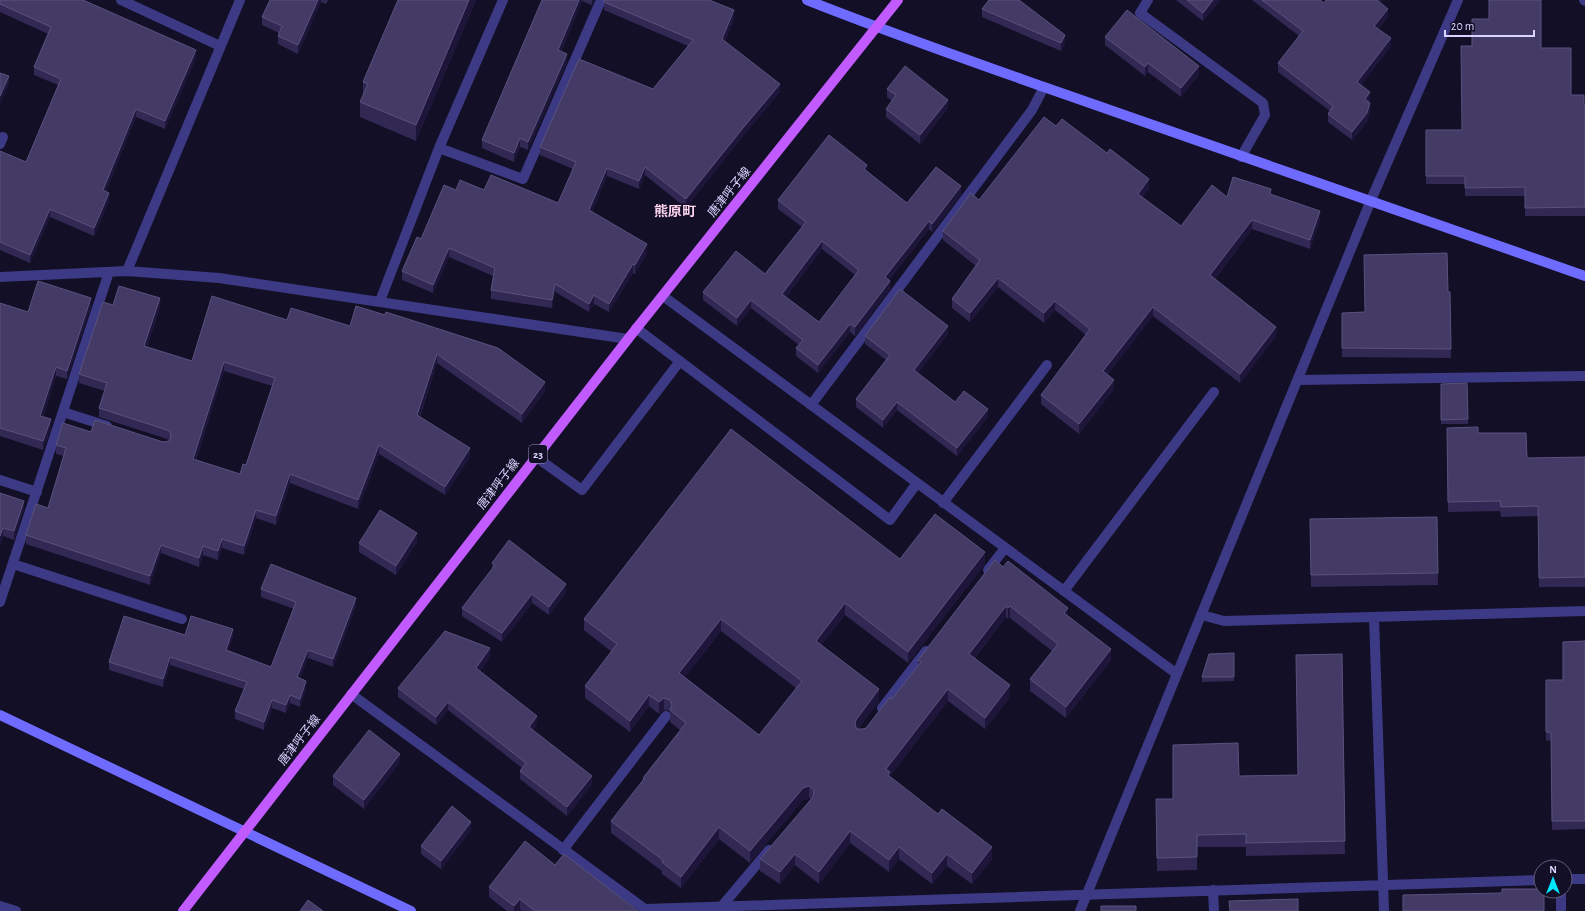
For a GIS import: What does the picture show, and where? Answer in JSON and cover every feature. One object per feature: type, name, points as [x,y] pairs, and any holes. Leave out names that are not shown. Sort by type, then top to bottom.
[{"type":"main road","name":"唐津呼子線","points":[[183,911],[636,328],[898,0]]},
{"type":"street","points":[[121,0],[220,46]]},
{"type":"street","points":[[127,271],[240,0]]},
{"type":"street","points":[[380,301],[439,148],[503,0]]},
{"type":"street","points":[[439,148],[523,179],[601,0]]},
{"type":"street","points":[[806,0],[876,28],[1241,157],[1371,200],[1585,276]]},
{"type":"street","points":[[1148,0],[1140,13],[1263,103],[1265,115],[1241,157]]},
{"type":"street","points":[[1080,911],[1371,200],[1458,0]]},
{"type":"street","points":[[811,405],[1032,110],[1044,87]]},
{"type":"street","points":[[0,277],[127,271],[219,278],[628,339]]},
{"type":"street","points":[[0,602],[110,272]]},
{"type":"street","points":[[663,296],[1177,674]]},
{"type":"street","points":[[636,328],[890,520],[917,484]]},
{"type":"street","points":[[536,457],[582,490],[680,361]]},
{"type":"street","points":[[943,503],[1047,365]]},
{"type":"street","points":[[1298,380],[1585,376]]},
{"type":"street","points":[[1064,591],[1214,392]]},
{"type":"street","points":[[63,412],[114,429]]},
{"type":"street","points":[[0,480],[37,492]]},
{"type":"street","points":[[981,579],[1005,548]]},
{"type":"street","points":[[13,564],[182,619]]},
{"type":"street","points":[[1202,615],[1224,621],[1585,611]]},
{"type":"street","points":[[1374,617],[1384,911]]},
{"type":"street","points":[[875,716],[933,641]]},
{"type":"street","points":[[351,694],[644,909],[1533,880]]},
{"type":"street","points":[[0,715],[411,911]]},
{"type":"street","points":[[563,850],[666,716]]},
{"type":"street","points":[[722,906],[778,840]]},
{"type":"street","points":[[1573,879],[1585,879]]},
{"type":"street","points":[[1213,890],[1214,911]]},
{"type":"street","points":[[1561,899],[1561,911]]},
{"type":"street","points":[[0,906],[16,911]]},
{"type":"building","points":[[0,0],[83,0],[196,50],[165,121],[136,109],[103,190],[109,193],[94,228],[50,209],[30,255],[0,242],[0,151],[26,162],[61,79],[34,67],[51,27],[0,4]]},
{"type":"building","points":[[270,0],[318,0],[298,45],[278,36],[282,26],[262,17]]},
{"type":"building","points":[[398,0],[469,0],[416,125],[360,102],[368,84],[363,82]]},
{"type":"building","points":[[542,0],[579,0],[558,50],[567,54],[528,142],[520,138],[514,153],[482,140]]},
{"type":"building","points":[[604,0],[709,0],[734,10],[722,39],[780,84],[686,199],[645,167],[639,181],[607,168],[589,210],[647,244],[609,304],[594,295],[589,304],[555,284],[552,300],[491,290],[495,268],[449,248],[433,285],[402,271],[417,237],[421,239],[444,185],[456,190],[460,180],[484,190],[491,175],[558,203],[576,162],[540,147],[579,59],[653,89],[693,40],[604,2]]},
{"type":"building","points":[[989,0],[1019,0],[1065,35],[1061,43],[982,9]]},
{"type":"building","points":[[1187,0],[1213,0],[1203,13]]},
{"type":"building","points":[[1262,0],[1320,0],[1324,3],[1326,0],[1377,0],[1388,9],[1374,26],[1391,38],[1357,82],[1370,92],[1365,99],[1370,103],[1367,113],[1352,132],[1328,114],[1333,106],[1278,63],[1303,31]]},
{"type":"building","points":[[1489,0],[1541,0],[1541,48],[1571,48],[1571,95],[1584,95],[1585,105],[1585,207],[1525,208],[1525,187],[1465,188],[1465,176],[1426,176],[1426,130],[1462,130],[1461,46],[1472,46],[1472,19],[1489,19]]},
{"type":"building","points":[[1127,10],[1199,66],[1181,88],[1148,63],[1145,67],[1105,37]]},
{"type":"building","points":[[905,66],[948,100],[920,135],[886,109],[896,95],[887,89]]},
{"type":"building","points":[[0,73],[9,76],[0,96]]},
{"type":"building","points":[[1044,117],[1056,126],[1062,119],[1107,153],[1110,149],[1149,179],[1138,194],[1181,226],[1212,185],[1227,197],[1233,177],[1271,189],[1270,194],[1320,211],[1310,240],[1252,220],[1210,275],[1276,327],[1240,374],[1153,307],[1103,371],[1114,380],[1079,424],[1041,395],[1090,329],[1055,301],[1044,313],[998,278],[970,313],[952,299],[980,260],[943,231],[971,193],[979,200]]},
{"type":"building","points":[[829,135],[867,165],[864,169],[907,203],[936,167],[961,186],[932,224],[929,221],[885,277],[890,281],[855,327],[850,324],[818,365],[796,348],[803,340],[751,300],[737,318],[703,292],[736,251],[765,274],[806,222],[778,200]],"holes":[[[822,241],[859,270],[819,322],[782,294]]]},
{"type":"building","points":[[1447,253],[1448,292],[1450,292],[1451,349],[1342,348],[1342,313],[1365,312],[1364,255]]},
{"type":"building","points":[[38,281],[91,298],[67,371],[56,367],[40,416],[51,419],[43,441],[0,428],[0,303],[28,312]]},
{"type":"building","points":[[119,286],[160,298],[144,346],[192,361],[212,296],[287,320],[291,308],[350,326],[356,306],[385,315],[386,312],[498,348],[545,382],[522,414],[437,354],[417,415],[470,448],[445,487],[379,445],[358,500],[290,474],[276,516],[256,510],[244,546],[222,539],[218,551],[203,546],[199,558],[161,545],[150,576],[26,535],[36,504],[48,508],[66,448],[56,445],[63,423],[91,432],[95,420],[163,442],[169,441],[171,438],[170,432],[167,430],[99,408],[107,383],[79,374],[103,302],[113,305]],"holes":[[[224,362],[275,378],[246,465],[243,464],[240,474],[193,459]]]},
{"type":"building","points":[[900,289],[948,326],[914,370],[955,402],[964,391],[988,409],[957,448],[897,402],[883,420],[856,399],[890,355],[865,336]]},
{"type":"building","points":[[1467,383],[1468,419],[1441,420],[1441,384]]},
{"type":"building","points":[[1478,427],[1478,433],[1526,433],[1527,458],[1585,457],[1585,577],[1539,578],[1538,506],[1501,507],[1500,501],[1448,502],[1447,428]]},
{"type":"building","points":[[731,429],[900,559],[935,514],[985,552],[908,652],[845,603],[816,641],[879,689],[856,720],[855,725],[857,729],[866,728],[890,697],[892,699],[921,662],[918,660],[995,560],[1003,567],[1008,561],[1068,608],[1064,613],[1111,649],[1066,707],[1030,679],[1058,644],[1010,606],[1008,608],[1006,606],[969,654],[1010,685],[985,718],[948,689],[886,769],[890,772],[888,775],[938,814],[942,809],[992,847],[972,873],[947,854],[932,873],[899,847],[889,860],[850,831],[819,872],[795,854],[780,872],[760,859],[813,797],[814,790],[809,786],[803,788],[750,851],[719,827],[681,877],[662,862],[663,860],[611,821],[686,723],[670,710],[672,705],[670,700],[664,698],[659,702],[649,695],[630,721],[585,686],[617,644],[584,619]],"holes":[[[721,619],[802,681],[759,735],[679,673]]]},
{"type":"building","points":[[0,493],[24,501],[14,531],[3,528],[0,536]]},
{"type":"building","points":[[380,510],[417,533],[396,566],[359,543]]},
{"type":"building","points":[[1437,517],[1438,573],[1311,575],[1310,519]]},
{"type":"building","points":[[509,540],[566,584],[549,607],[532,594],[502,633],[462,608],[495,565],[492,563]]},
{"type":"building","points":[[271,564],[356,598],[333,659],[308,650],[297,677],[306,681],[300,699],[290,695],[286,705],[272,700],[264,722],[235,711],[247,682],[170,657],[163,679],[109,662],[124,616],[185,635],[191,616],[233,629],[226,650],[271,667],[296,602],[261,589]]},
{"type":"building","points":[[445,631],[490,648],[476,668],[537,716],[529,727],[592,776],[567,807],[520,771],[526,763],[448,702],[436,717],[398,688]]},
{"type":"building","points":[[1585,641],[1585,821],[1552,821],[1551,732],[1546,732],[1546,680],[1563,680],[1563,642]]},
{"type":"building","points":[[1234,653],[1234,677],[1202,677],[1209,654]]},
{"type":"building","points":[[1342,654],[1345,841],[1246,843],[1246,834],[1197,835],[1197,857],[1157,858],[1156,799],[1173,799],[1173,745],[1238,743],[1239,776],[1298,775],[1296,655]]},
{"type":"building","points":[[369,730],[400,754],[364,800],[333,776]]},
{"type":"building","points":[[452,806],[471,822],[441,861],[421,846]]},
{"type":"building","points":[[525,841],[555,865],[564,854],[638,911],[535,911],[520,899],[514,906],[489,887]]},
{"type":"building","points":[[1502,889],[1533,889],[1533,899],[1544,899],[1544,911],[1403,911],[1403,895],[1502,893]]},
{"type":"building","points":[[1298,899],[1298,911],[1230,911],[1229,901]]},
{"type":"building","points":[[308,900],[323,911],[300,911]]},
{"type":"building","points":[[1101,906],[1136,906],[1136,911],[1101,911]]},
{"type":"district","name":"熊原町","points":[[675,212]]}]
